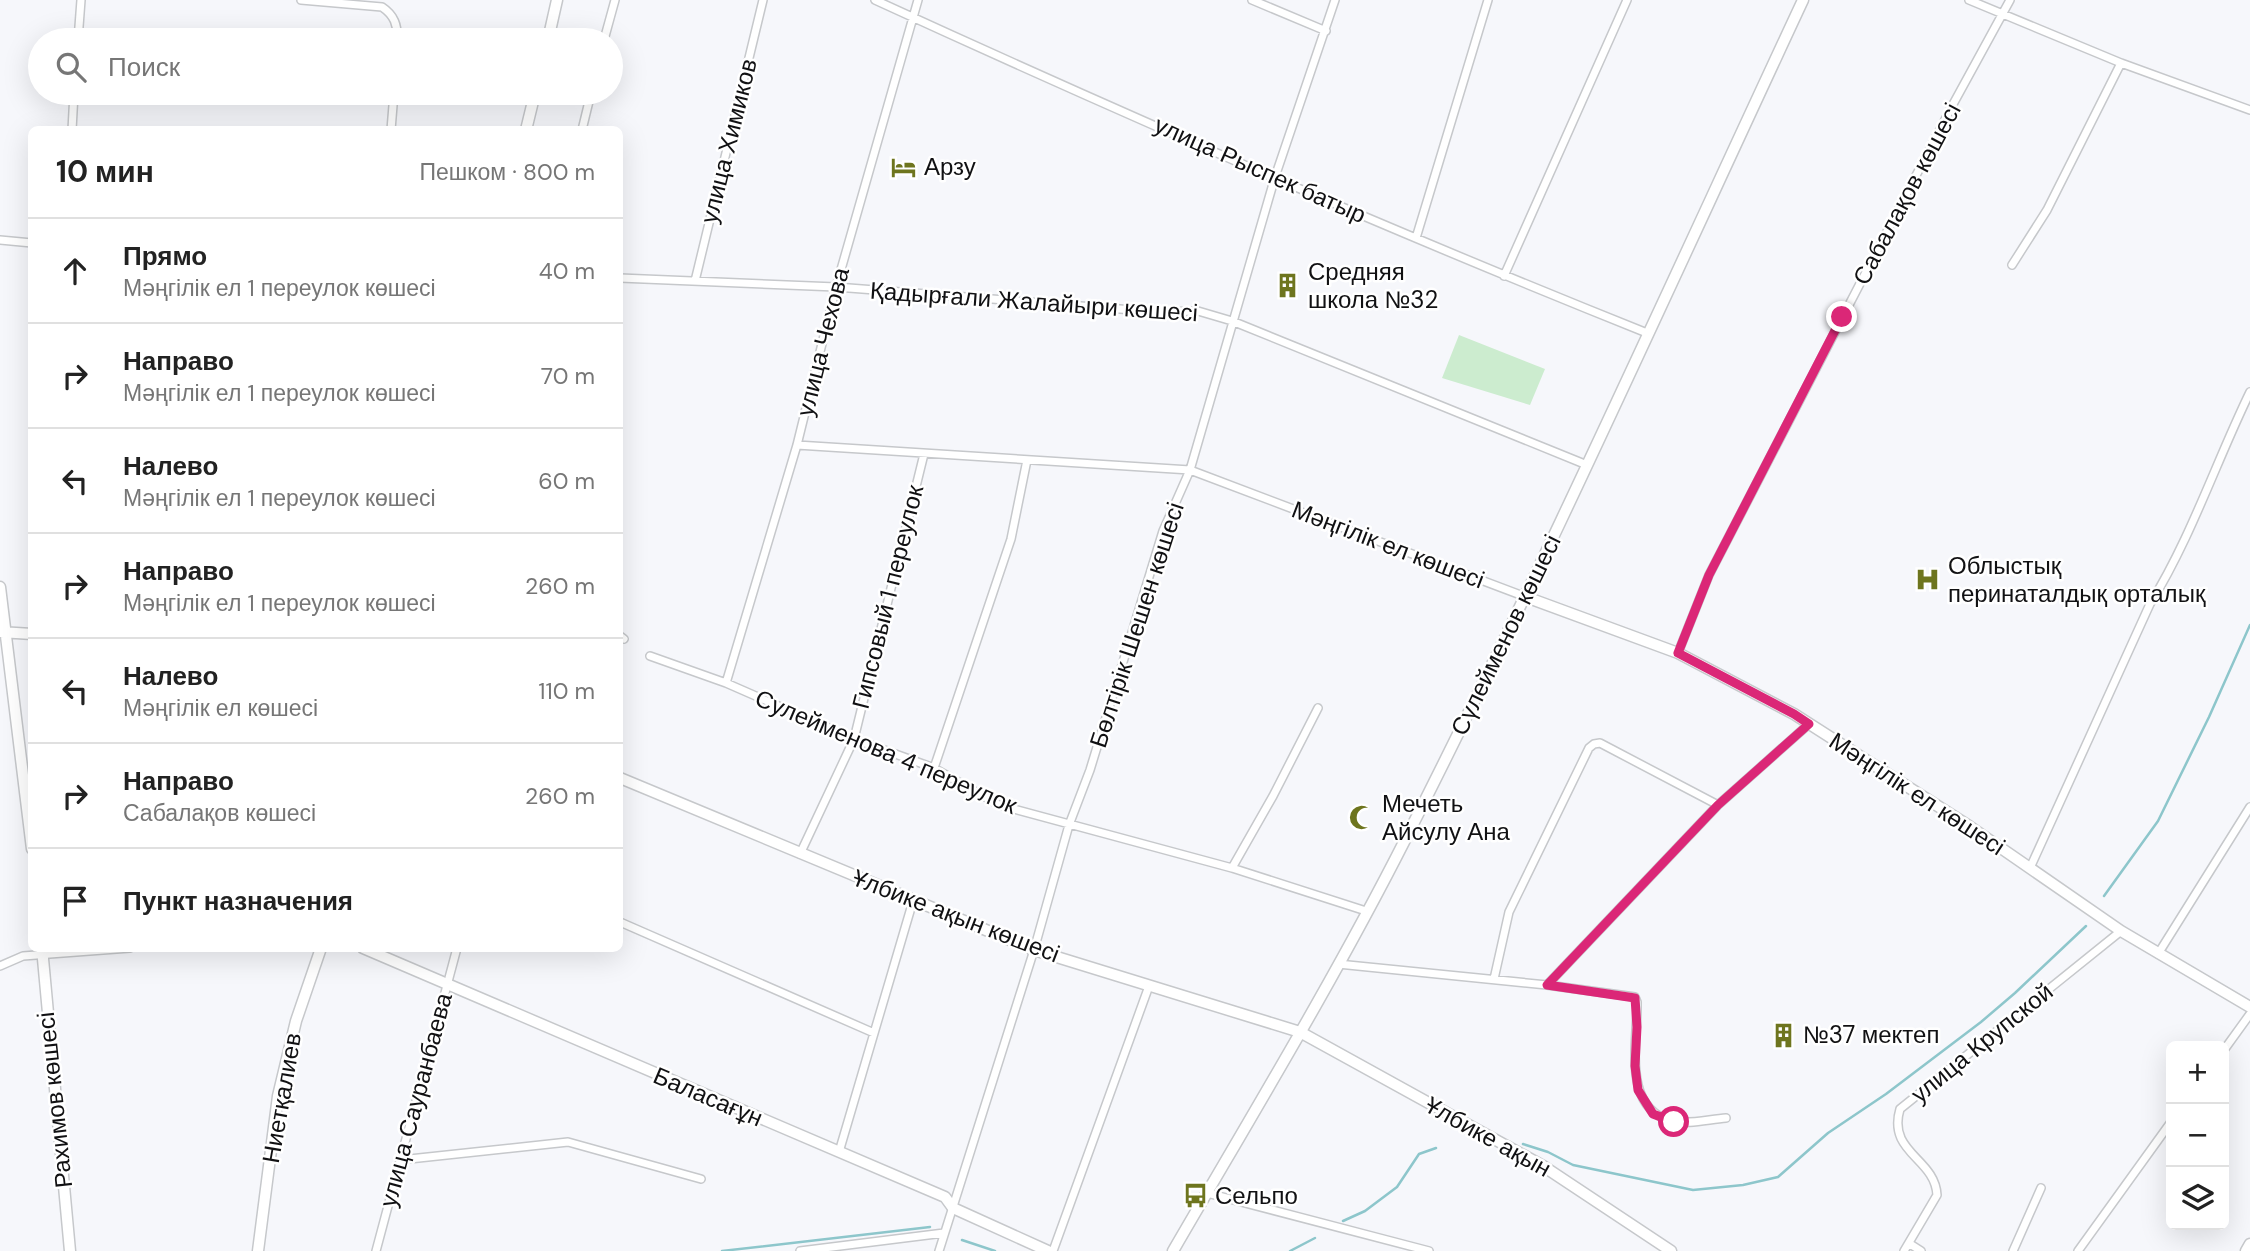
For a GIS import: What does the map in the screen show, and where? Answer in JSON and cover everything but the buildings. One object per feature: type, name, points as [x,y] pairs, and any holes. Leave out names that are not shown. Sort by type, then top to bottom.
[{"type":"street","points":[[79,28],[81,0]]},
{"type":"street","points":[[301,0],[382,6],[392,13],[396,28]]},
{"type":"street","points":[[551,28],[557,0]]},
{"type":"street","points":[[607,28],[615,0]]},
{"type":"street","name":"улица Химиков","points":[[695,281],[763,0]]},
{"type":"street","name":"улица Рыспек батыр","points":[[876,0],[1504,276],[1647,333]]},
{"type":"street","name":"улица Чехова","points":[[726,683],[797,445],[836,287],[918,0]]},
{"type":"street","points":[[1252,0],[1326,31]]},
{"type":"street","name":"Бөлтірік Шешен көшесі","points":[[939,1251],[1034,950],[1069,825],[1090,770],[1163,531],[1190,470],[1231,321],[1275,177],[1335,0]]},
{"type":"street","points":[[1416,237],[1488,0]]},
{"type":"street","points":[[1504,276],[1627,0]]},
{"type":"street","name":"Сүлейменов көшесі","points":[[1173,1251],[1300,1032],[1403,844],[1526,597],[1803,0]]},
{"type":"street","points":[[1969,0],[2121,63],[2250,110]]},
{"type":"street","name":"Сабалақов көшесі","points":[[1678,653],[1709,575],[1951,108],[2010,0]]},
{"type":"street","points":[[2012,265],[2047,210],[2121,63]]},
{"type":"street","points":[[72,126],[73,105]]},
{"type":"street","points":[[391,126],[393,105]]},
{"type":"street","points":[[527,126],[532,105]]},
{"type":"street","points":[[583,126],[588,105]]},
{"type":"street","points":[[0,240],[28,243]]},
{"type":"street","name":"Қадырғали Жалайыри көшесі","points":[[623,278],[836,287],[1159,312],[1198,311],[1231,321],[1587,465]]},
{"type":"street","points":[[2030,868],[2150,604],[2171,572],[2225,443],[2250,392]]},
{"type":"street","name":"Мәңгілік ел көшесі","points":[[797,445],[1190,470],[1678,653],[1794,714],[1925,797],[2121,931],[2250,1007]]},
{"type":"street","name":"Гипсовый 1 переулок","points":[[800,854],[854,739],[924,454]]},
{"type":"street","points":[[934,768],[1011,539],[1027,460]]},
{"type":"street","points":[[0,587],[2,631],[28,820]]},
{"type":"street","points":[[2,631],[28,634]]},
{"type":"street","name":"Сулейменова 4 переулок","points":[[650,656],[726,683],[854,739],[934,768],[999,805],[1232,868],[1366,911]]},
{"type":"street","points":[[1232,868],[1318,708]]},
{"type":"street","points":[[1547,985],[1718,805],[1809,724]]},
{"type":"street","points":[[1494,979],[1509,912],[1589,748],[1594,744],[1600,743],[1718,805]]},
{"type":"street","name":"Ұлбике ақын көшесі","points":[[623,780],[1034,950],[1300,1032]]},
{"type":"street","points":[[2158,954],[2250,807]]},
{"type":"street","points":[[839,1152],[913,901]]},
{"type":"street","points":[[623,923],[874,1033]]},
{"type":"street","name":"улица Крупской","points":[[1904,1251],[1937,1195],[1937,1186],[1899,1137],[1896,1122],[1900,1109],[2121,931]]},
{"type":"street","points":[[0,966],[23,956],[42,952]]},
{"type":"street","name":"Рахимов көшесі","points":[[42,952],[70,1251]]},
{"type":"street","name":"Ниетқалиев","points":[[258,1251],[278,1096],[296,1021],[319,952]]},
{"type":"street","name":"Баласағұн","points":[[373,952],[945,1197],[953,1208],[1050,1251]]},
{"type":"street","name":"улица Сауранбаева","points":[[376,1251],[456,952]]},
{"type":"street","points":[[1338,964],[1547,985],[1635,998],[1635,1066],[1638,1090],[1653,1114],[1674,1122],[1726,1118]]},
{"type":"street","points":[[1050,1251],[1149,986]]},
{"type":"street","points":[[2229,1043],[2250,1014]]},
{"type":"street","name":"Ұлбике ақын","points":[[1300,1032],[1543,1166],[1671,1251]]},
{"type":"street","points":[[2078,1251],[2166,1129]]},
{"type":"street","points":[[400,1160],[568,1142],[701,1179]]},
{"type":"street","points":[[2013,1251],[2041,1188]]},
{"type":"street","points":[[1207,1193],[1429,1251]]},
{"type":"street","points":[[800,1251],[944,1233]]},
{"type":"street","points":[[1910,1244],[1920,1251]]},
{"type":"street","points":[[2246,1251],[2250,1244]]},
{"type":"green space","points":[[1459,335],[1545,369],[1530,405],[1442,378]]},
{"type":"waterway","points":[[2104,896],[2158,821],[2250,625]]},
{"type":"waterway","points":[[1523,1144],[1548,1152],[1573,1165],[1693,1190],[1743,1185],[1778,1177],[1828,1133],[1886,1094],[1981,1022],[2086,926]]},
{"type":"waterway","points":[[1343,1221],[1365,1211],[1397,1187],[1419,1154],[1436,1148]]},
{"type":"waterway","points":[[722,1251],[930,1227]]},
{"type":"waterway","points":[[1290,1251],[1315,1238]]},
{"type":"waterway","points":[[962,1240],[995,1251]]},
{"type":"place","name":"Арзу","points":[[904,167]]},
{"type":"place","name":"Средняя школа №32","points":[[1288,286]]},
{"type":"place","name":"Облыстық перинаталдық орталық","points":[[1928,580]]},
{"type":"place","name":"Мечеть Айсулу Ана","points":[[1362,818]]},
{"type":"place","name":"№37 мектеп","points":[[1783,1035]]},
{"type":"place","name":"Сельпо","points":[[1195,1196]]},
{"type":"route","points":[[1674,1122],[1653,1114],[1638,1090],[1635,1066],[1635,998],[1547,985],[1718,805],[1809,724],[1678,653],[1709,575],[1842,317]]}]
